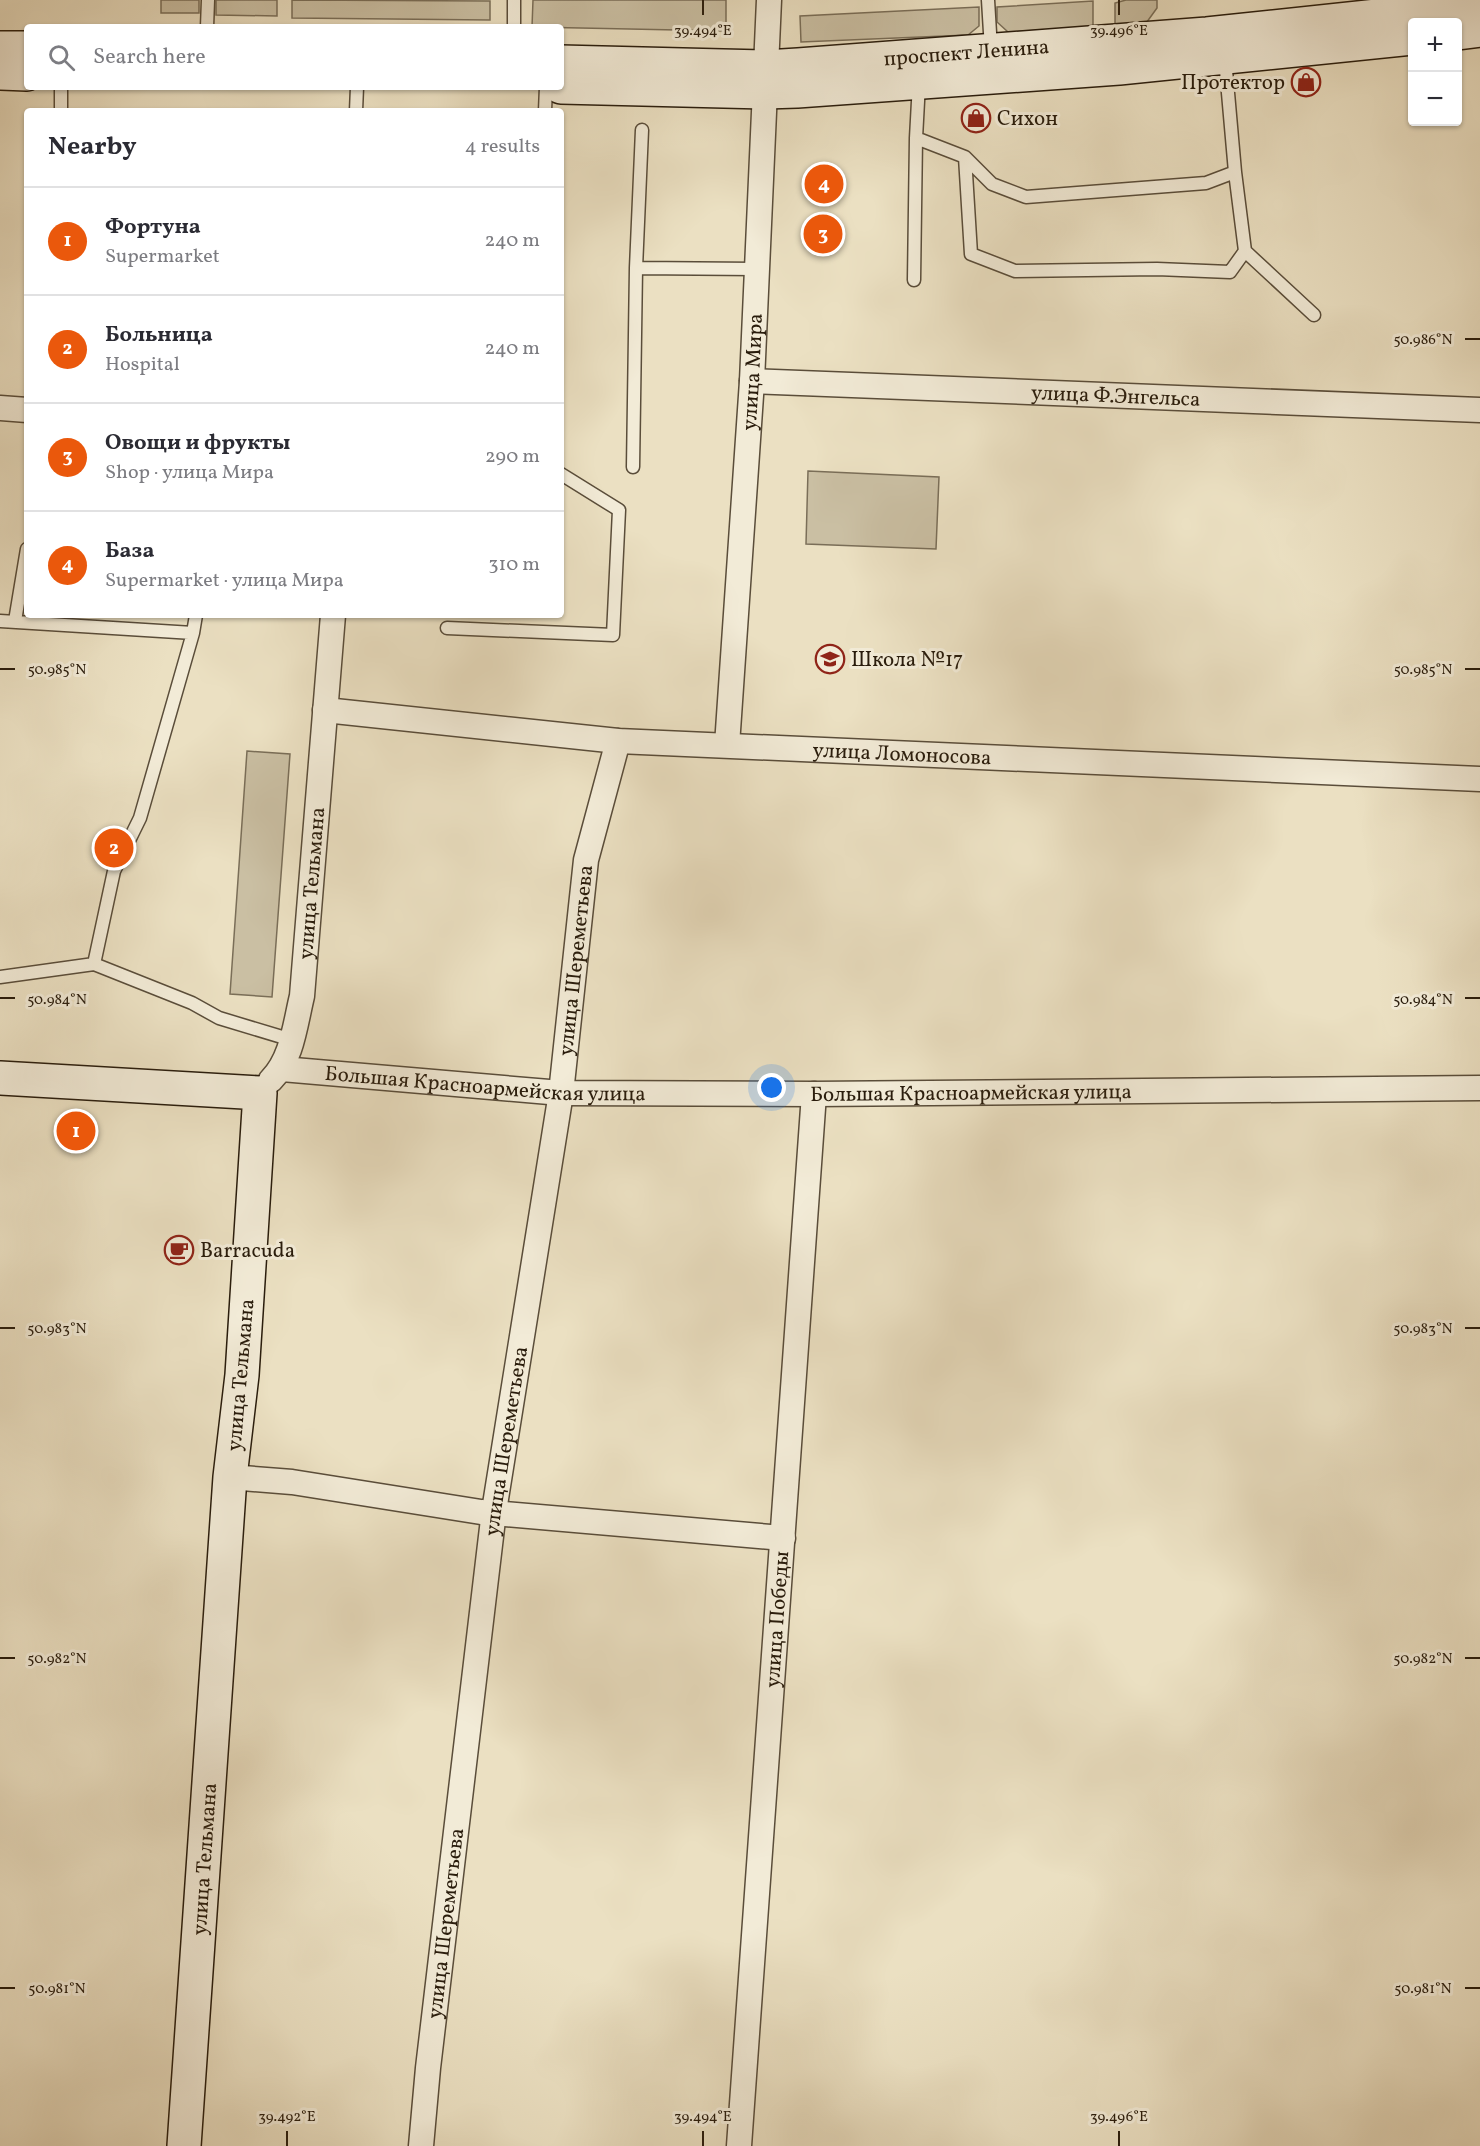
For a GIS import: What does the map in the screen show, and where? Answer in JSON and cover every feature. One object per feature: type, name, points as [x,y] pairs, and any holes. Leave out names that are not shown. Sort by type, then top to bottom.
[{"type":"main road","name":"проспект Ленина","points":[[564,87],[765,79],[992,64],[1207,34],[1480,5]]},
{"type":"main road","points":[[1462,32],[1480,30]]},
{"type":"main road","name":"проспект Ленина","points":[[564,62],[765,79],[919,82],[992,64],[1119,68],[1408,39]]},
{"type":"main road","points":[[0,48],[24,48]]},
{"type":"main road","points":[[0,73],[24,74]]},
{"type":"main road","points":[[0,1078],[260,1093]]},
{"type":"main road","name":"улица Тельмана","points":[[184,2146],[230,1477],[242,1375],[260,1093]]},
{"type":"street","name":"улица Мира","points":[[728,745],[752,381],[769,0]]},
{"type":"street","name":"улица Ф.Энгельса","points":[[752,381],[1480,410]]},
{"type":"street","points":[[0,408],[24,410]]},
{"type":"street","name":"улица Тельмана","points":[[260,1093],[282,1069],[292,1040],[302,996],[333,618]]},
{"type":"street","name":"улица Ломоносова","points":[[325,710],[618,741],[1480,779]]},
{"type":"street","name":"улица Шереметьева","points":[[421,2146],[429,2056],[494,1511],[561,1093],[585,860],[618,741]]},
{"type":"street","name":"Большая Красноармейская улица","points":[[282,1069],[561,1093],[814,1094],[1480,1088]]},
{"type":"street","name":"улица Победы","points":[[739,2146],[814,1094]]},
{"type":"street","points":[[230,1477],[292,1482],[481,1512],[494,1511],[783,1538]]},
{"type":"lane","points":[[207,24],[208,0]]},
{"type":"lane","points":[[513,24],[514,0]]},
{"type":"lane","points":[[988,0],[992,64]]},
{"type":"lane","points":[[1225,58],[1235,172],[1245,251],[1314,315]]},
{"type":"lane","points":[[914,280],[919,82]]},
{"type":"lane","points":[[61,108],[62,90]]},
{"type":"lane","points":[[356,108],[357,90]]},
{"type":"lane","points":[[545,108],[546,90]]},
{"type":"lane","points":[[633,467],[636,268],[642,130]]},
{"type":"lane","points":[[916,138],[965,157],[992,184],[1026,197],[1206,183],[1235,172]]},
{"type":"lane","points":[[965,157],[971,254],[1015,271],[1157,269],[1230,272],[1245,251]]},
{"type":"lane","points":[[636,268],[757,269]]},
{"type":"lane","points":[[447,628],[613,635],[619,510],[564,476]]},
{"type":"lane","points":[[15,621],[24,567]]},
{"type":"lane","points":[[94,964],[114,871],[140,818],[196,618]]},
{"type":"lane","points":[[0,621],[193,633]]},
{"type":"lane","points":[[0,977],[94,964],[192,1003],[219,1018],[292,1040]]},
{"type":"shaded area","points":[[161,0],[199,0],[199,13],[161,13]]},
{"type":"shaded area","points":[[216,0],[277,0],[277,16],[216,15]]},
{"type":"shaded area","points":[[292,0],[490,1],[490,20],[292,18]]},
{"type":"shaded area","points":[[533,0],[726,0],[726,31],[564,28],[564,24],[532,24]]},
{"type":"shaded area","points":[[1126,0],[1157,0],[1157,8],[1144,26],[1115,29],[1115,3]]},
{"type":"shaded area","points":[[1093,1],[1093,27],[1008,32],[997,22],[997,7]]},
{"type":"shaded area","points":[[979,7],[979,26],[968,35],[801,42],[800,16]]},
{"type":"shaded area","points":[[808,471],[939,477],[936,549],[806,544]]},
{"type":"shaded area","points":[[247,751],[290,754],[272,997],[230,994]]},
{"type":"place","name":"Протектор","points":[[1306,82]]},
{"type":"place","name":"Сихон","points":[[976,118]]},
{"type":"place","name":"База","points":[[824,184]]},
{"type":"place","name":"Овощи и фрукты","points":[[823,234]]},
{"type":"place","name":"Школа №17","points":[[830,659]]},
{"type":"place","name":"Больница","points":[[114,848]]},
{"type":"place","name":"Фортуна","points":[[76,1131]]},
{"type":"place","name":"Barracuda","points":[[179,1250]]}]
